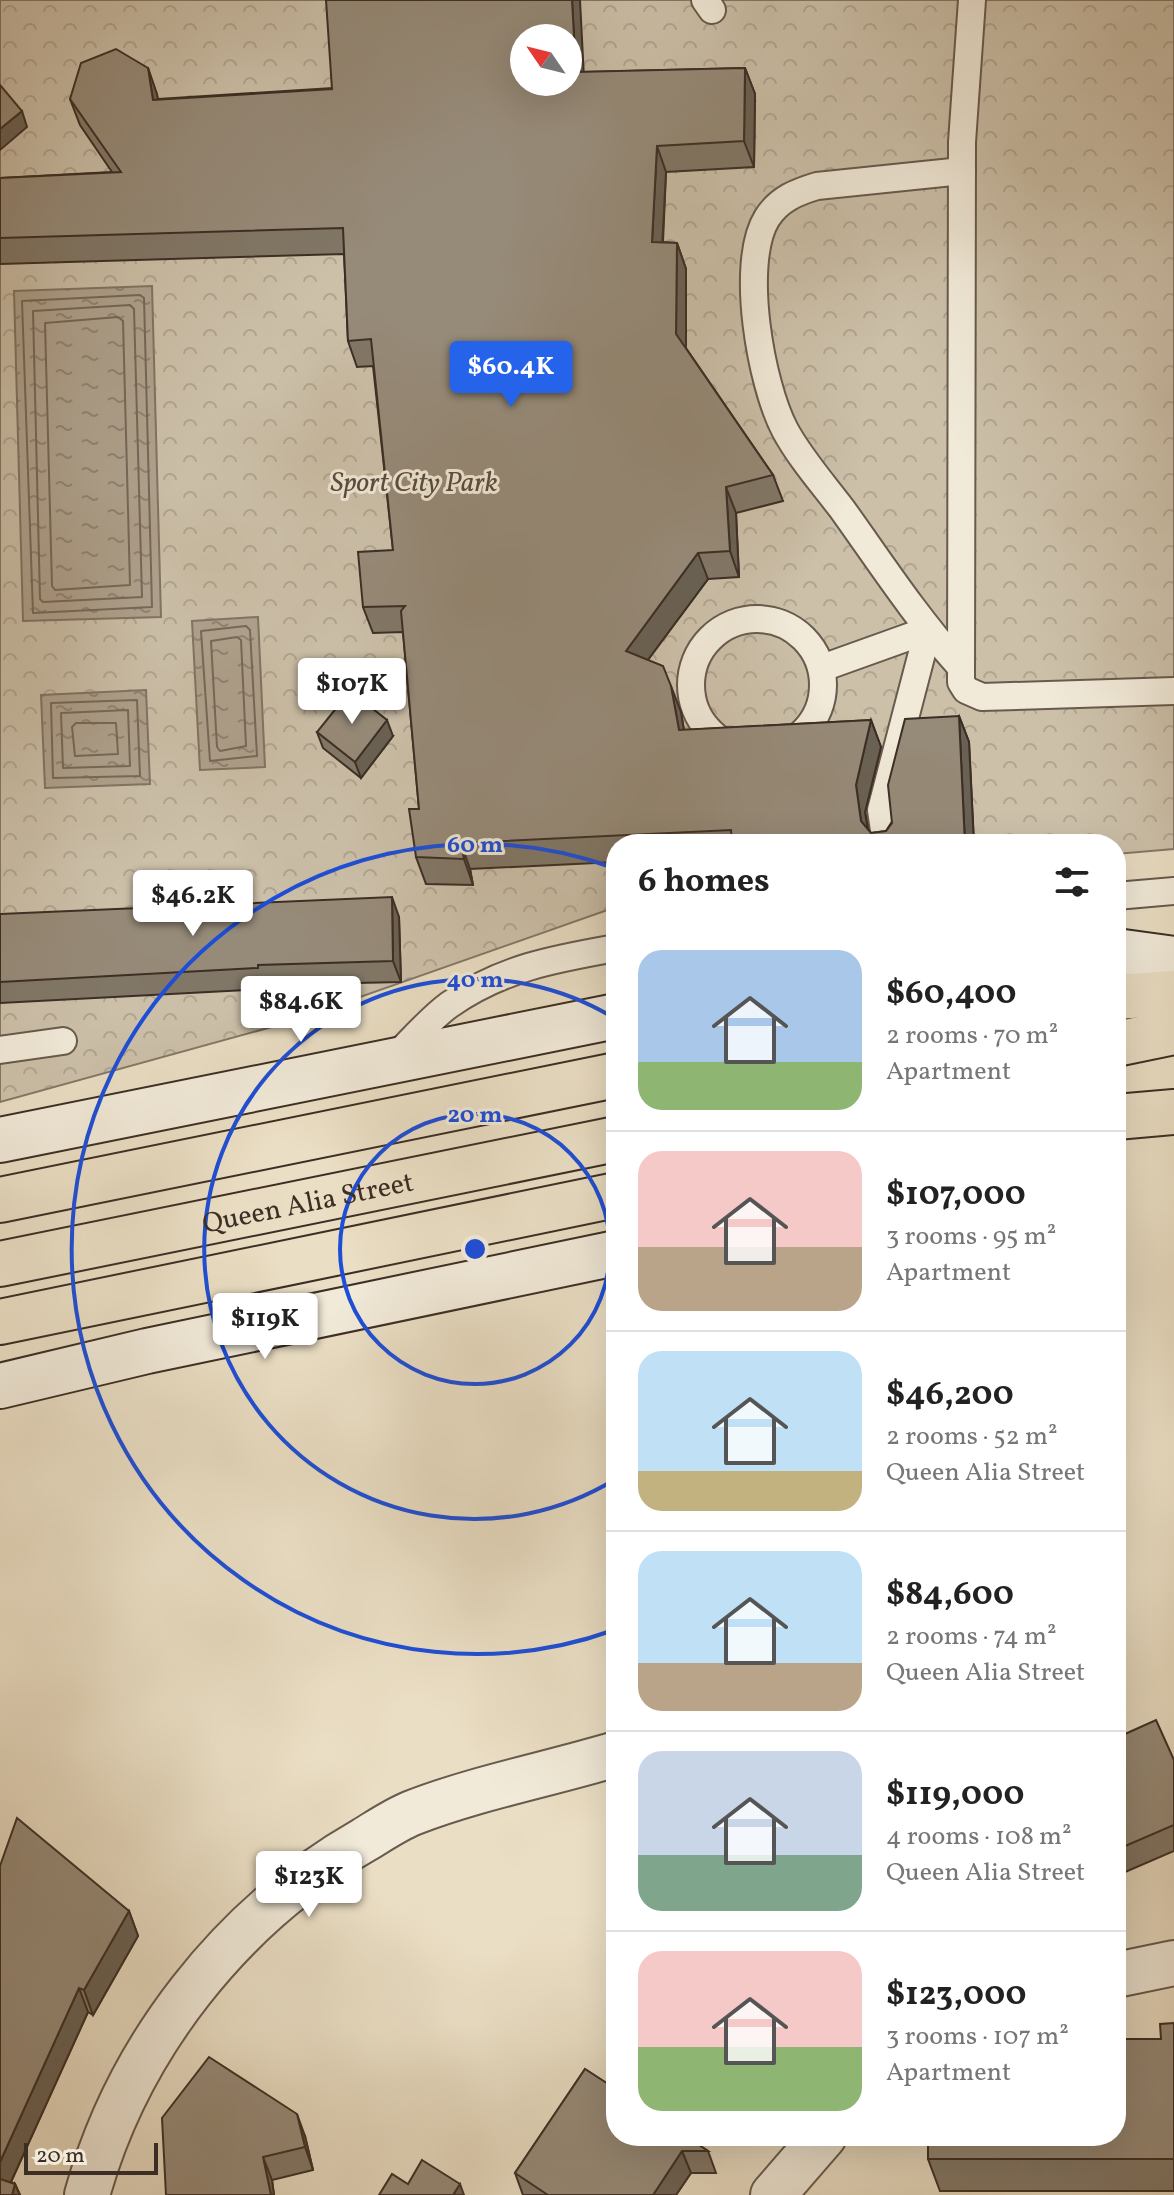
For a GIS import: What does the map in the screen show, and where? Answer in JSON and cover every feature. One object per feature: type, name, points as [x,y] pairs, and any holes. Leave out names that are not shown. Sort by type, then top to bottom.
[{"type":"main road","points":[[1126,952],[1174,959]]},
{"type":"main road","points":[[1126,996],[1174,993]]},
{"type":"main road","points":[[0,1140],[606,1018]]},
{"type":"main road","points":[[1126,1042],[1174,1032]]},
{"type":"main road","points":[[0,1200],[606,1077]]},
{"type":"main road","points":[[1126,1116],[1174,1112]]},
{"type":"main road","name":"Queen Alia Street","points":[[0,1264],[606,1141]]},
{"type":"main road","name":"Queen Alia Street","points":[[0,1322],[598,1198]]},
{"type":"main road","points":[[0,1386],[147,1351],[606,1255]]},
{"type":"main road","points":[[87,2195],[128,2089],[180,2003],[246,1927],[323,1863],[410,1814],[606,1757]]},
{"type":"main road","points":[[1126,1973],[1174,1963]]},
{"type":"main road","points":[[773,2195],[815,2146]]},
{"type":"lane","points":[[972,0],[962,171],[959,665],[966,690],[982,697],[1174,691]]},
{"type":"lane","points":[[959,665],[928,630],[785,430],[762,361],[755,251],[759,232],[769,215],[799,191],[962,171]]},
{"type":"lane","points":[[759,619],[780,623],[798,633],[813,649],[822,668],[824,690],[818,712],[806,730],[778,748],[745,751],[724,743],[707,729],[695,710],[691,688],[694,666],[703,647],[718,631],[738,622],[759,619]]},
{"type":"lane","points":[[822,668],[928,630]]},
{"type":"lane","points":[[885,834],[881,810],[928,630]]},
{"type":"lane","points":[[1126,895],[1174,891]]},
{"type":"lane","points":[[390,1061],[448,1006],[495,978],[533,963],[606,950]]},
{"type":"lane","points":[[0,1050],[63,1041]]},
{"type":"green space","name":"Sport City Park","points":[[0,0],[1174,0],[1174,849],[1126,853],[1126,834],[606,834],[606,911],[286,1023],[0,1102]]},
{"type":"water","points":[[152,286],[161,617],[23,621],[14,291]]},
{"type":"water","points":[[258,617],[265,767],[200,770],[192,621]]},
{"type":"water","points":[[146,690],[150,784],[45,788],[41,695]]},
{"type":"building","points":[[326,0],[572,0],[573,24],[510,24],[510,96],[582,96],[582,72],[745,68],[744,141],[657,146],[652,242],[677,243],[676,334],[773,475],[726,487],[730,551],[698,553],[626,651],[663,666],[671,686],[679,730],[871,720],[856,785],[861,821],[871,833],[886,831],[892,823],[888,785],[905,719],[959,716],[965,834],[731,834],[731,830],[606,834],[461,843],[464,859],[416,857],[409,809],[419,809],[401,611],[405,606],[363,607],[358,552],[393,550],[371,339],[348,341],[343,228],[0,238],[0,178],[121,172],[70,99],[81,63],[116,49],[148,68],[153,100],[332,89]]},
{"type":"building","points":[[0,85],[22,111],[0,129]]},
{"type":"building","points":[[350,691],[387,720],[355,762],[317,732]]},
{"type":"building","points":[[392,897],[393,961],[258,965],[258,968],[0,982],[0,914]]},
{"type":"building","points":[[1156,1720],[1174,1760],[1174,1825],[1126,1846],[1126,1734]]},
{"type":"building","points":[[17,1818],[129,1911],[84,1990],[79,1988],[0,2162],[0,1866]]},
{"type":"building","points":[[1174,2023],[1174,2159],[928,2159],[928,2146],[1126,2146],[1126,2039],[1161,2039],[1160,2024]]},
{"type":"building","points":[[209,2057],[297,2114],[305,2147],[263,2157],[271,2195],[166,2195],[162,2118]]},
{"type":"building","points":[[585,2069],[606,2083],[606,2146],[700,2146],[708,2151],[682,2151],[653,2195],[548,2195],[515,2173]]},
{"type":"building","points":[[422,2160],[460,2184],[453,2195],[379,2195],[392,2174],[408,2184]]},
{"type":"building","points":[[0,2179],[15,2184],[12,2195],[0,2195]]}]
